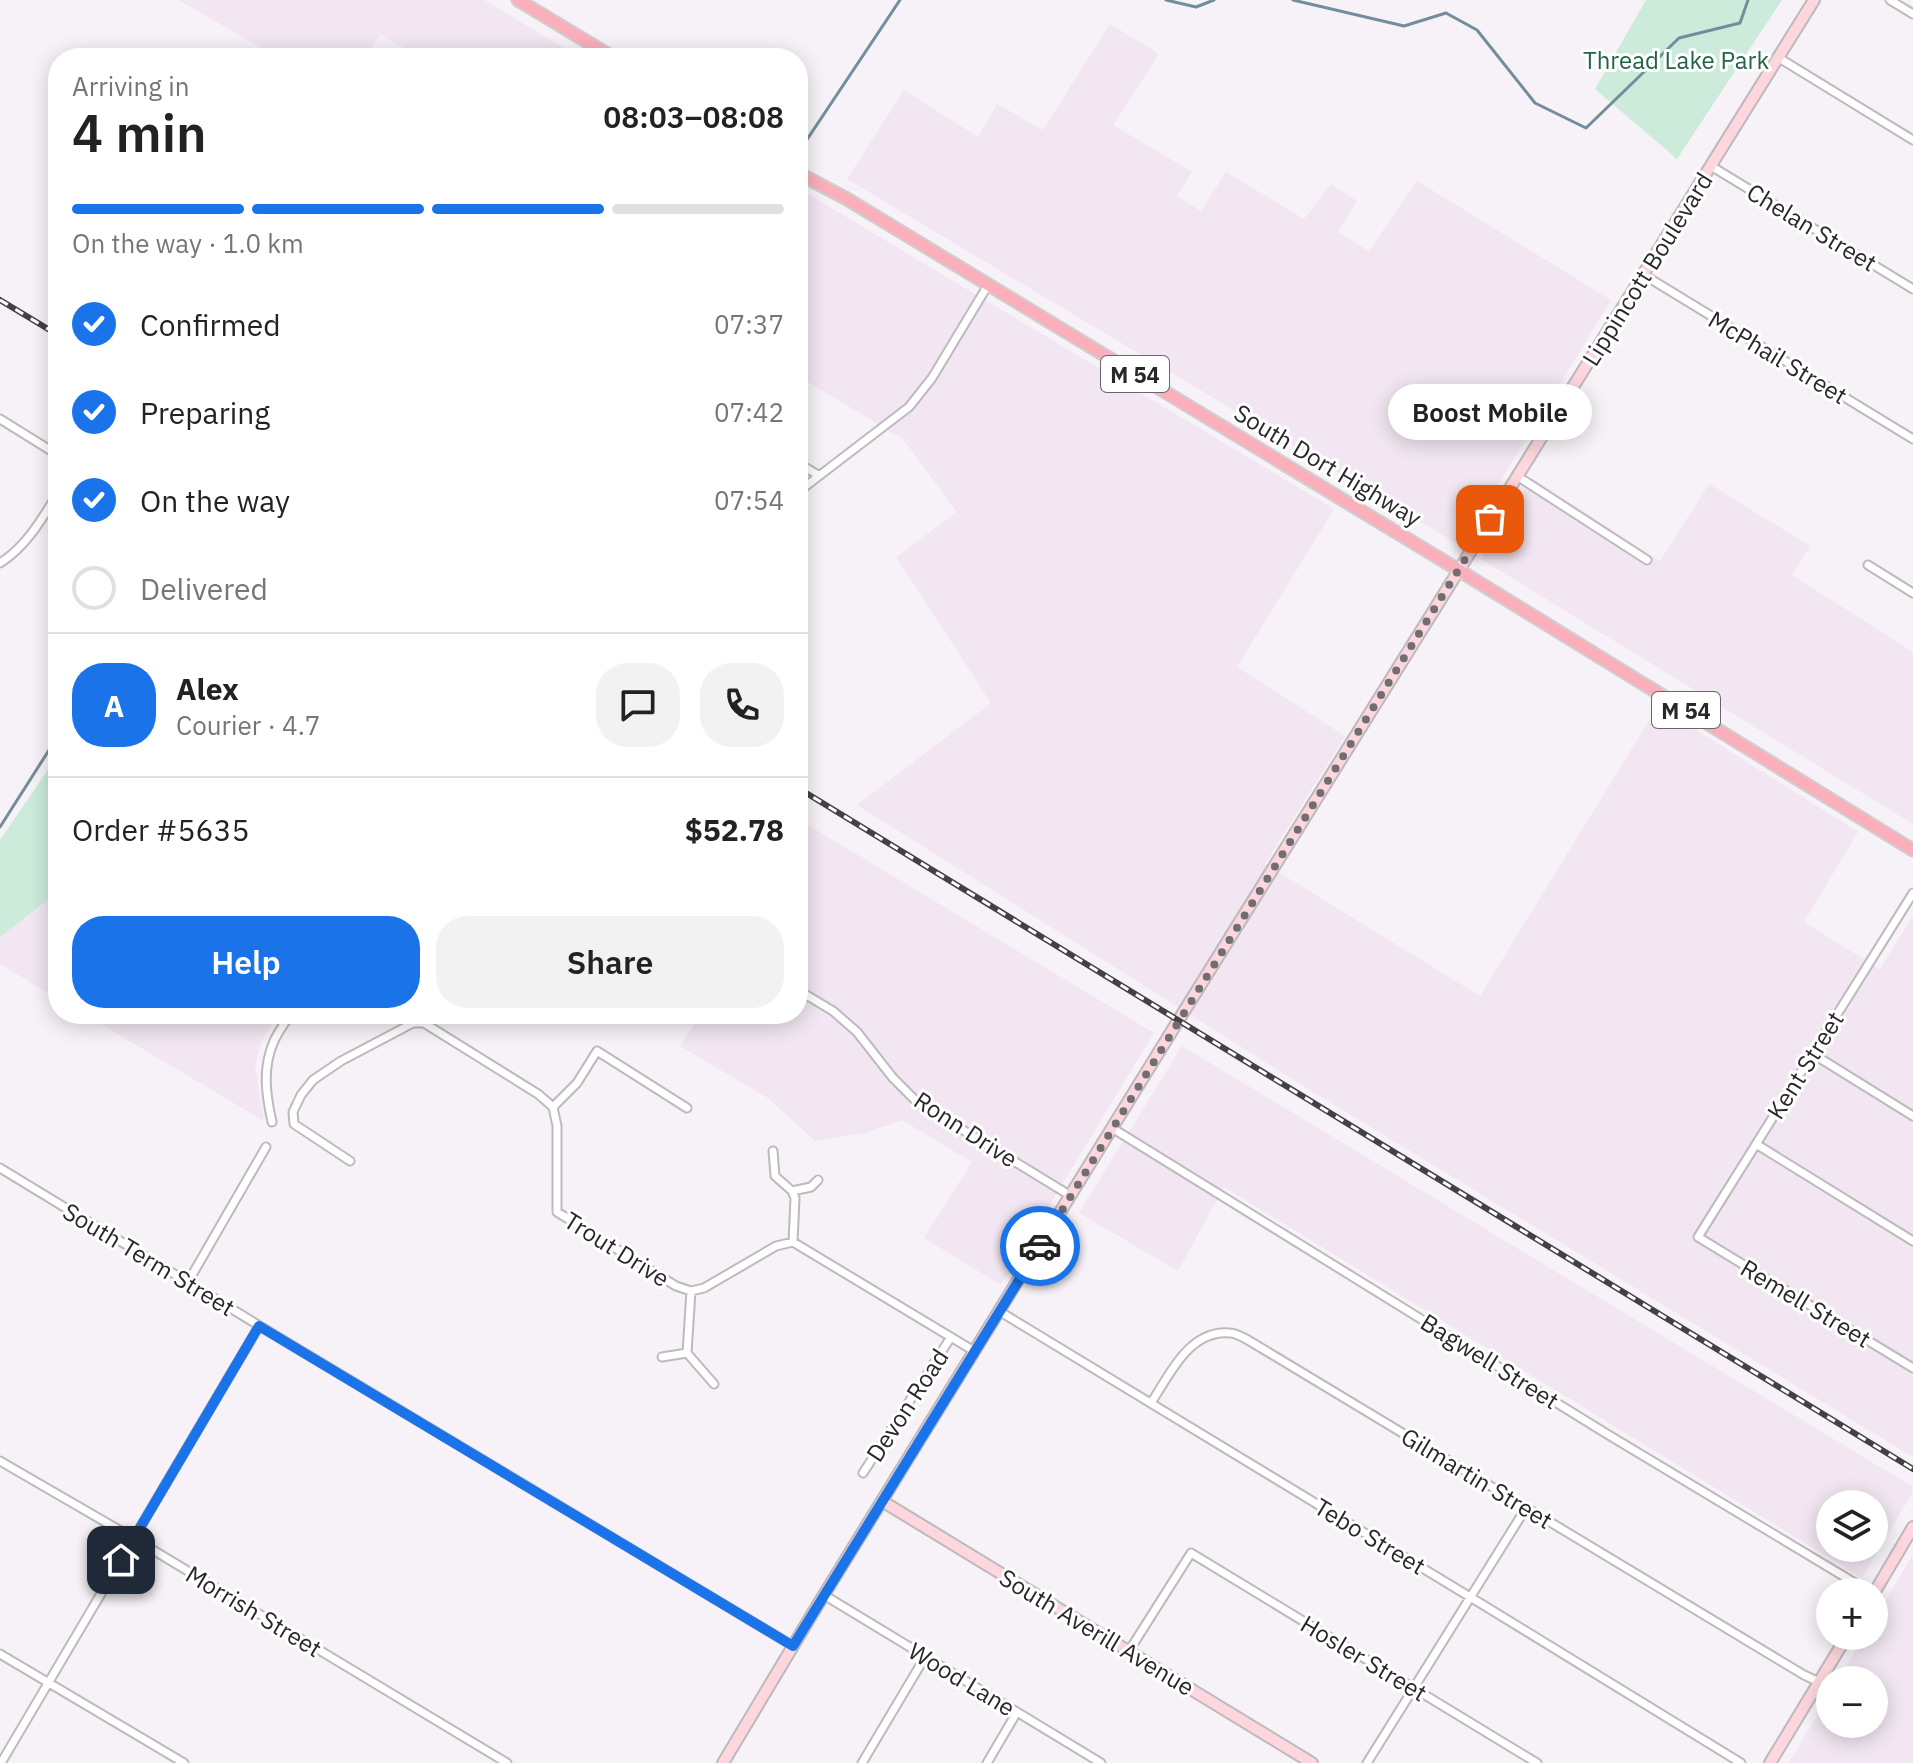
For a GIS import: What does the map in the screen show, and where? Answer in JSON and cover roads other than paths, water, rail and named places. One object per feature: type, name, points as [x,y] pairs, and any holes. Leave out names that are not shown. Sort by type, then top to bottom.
[{"type":"main road","points":[[518,0],[597,48]]},
{"type":"main road","name":"South Dort Highway","points":[[808,179],[847,199],[1459,570],[1913,850]]},
{"type":"street","name":"Lippincott Boulevard","points":[[723,1763],[974,1351],[1814,0]]},
{"type":"street","points":[[1890,0],[1913,14]]},
{"type":"street","points":[[1779,58],[1913,140]]},
{"type":"street","name":"Chelan Street","points":[[1711,166],[1913,289]]},
{"type":"street","name":"McPhail Street","points":[[1644,275],[1913,439]]},
{"type":"street","points":[[808,484],[909,407],[932,378],[988,285]]},
{"type":"street","points":[[0,419],[48,449]]},
{"type":"street","points":[[808,469],[818,475]]},
{"type":"street","points":[[1517,476],[1647,560]]},
{"type":"street","points":[[0,563],[10,557],[35,529],[48,509]]},
{"type":"street","points":[[1868,565],[1913,593]]},
{"type":"street","name":"Kent Street","points":[[1698,1237],[1913,893]]},
{"type":"street","name":"Ronn Drive","points":[[808,996],[833,1011],[857,1032],[893,1078],[917,1102],[1071,1196]]},
{"type":"street","points":[[272,1122],[265,1088],[267,1070],[273,1042],[284,1024]]},
{"type":"street","points":[[350,1161],[294,1124],[293,1112],[313,1080],[403,1024]]},
{"type":"street","points":[[426,1024],[538,1094],[553,1107],[577,1083],[597,1051],[687,1108]]},
{"type":"street","points":[[1813,1054],[1913,1116]]},
{"type":"street","name":"Trout Drive","points":[[553,1107],[557,1126],[557,1212],[676,1286],[691,1291],[704,1288],[776,1246],[793,1242]]},
{"type":"street","name":"Bagwell Street","points":[[1112,1128],[1607,1434],[1849,1578]]},
{"type":"street","points":[[1756,1144],[1913,1241]]},
{"type":"street","points":[[188,1282],[266,1147]]},
{"type":"street","points":[[773,1151],[775,1176],[794,1195],[793,1242],[974,1351]]},
{"type":"street","name":"South Term Street","points":[[0,1168],[793,1646]]},
{"type":"street","points":[[794,1195],[818,1180]]},
{"type":"street","name":"Remell Street","points":[[1698,1237],[1913,1368]]},
{"type":"street","points":[[691,1291],[687,1353],[714,1384]]},
{"type":"street","name":"Tebo Street","points":[[999,1311],[1741,1763]]},
{"type":"street","points":[[1,1763],[259,1326]]},
{"type":"street","name":"Gilmartin Street","points":[[1151,1403],[1181,1357],[1195,1344],[1216,1334],[1232,1333],[1816,1681]]},
{"type":"street","name":"Devon Road","points":[[863,1473],[951,1337]]},
{"type":"street","points":[[662,1357],[687,1353]]},
{"type":"street","name":"Morrish Street","points":[[0,1461],[507,1763]]},
{"type":"street","name":"South Averill Avenue","points":[[882,1501],[1312,1763]]},
{"type":"street","points":[[1367,1763],[1526,1508]]},
{"type":"street","points":[[1881,1578],[1913,1527]]},
{"type":"street","name":"Hosler Street","points":[[1129,1651],[1191,1553],[1537,1763]]},
{"type":"street","name":"Wood Lane","points":[[824,1595],[1101,1763]]},
{"type":"street","points":[[0,1654],[184,1763]]},
{"type":"street","points":[[862,1763],[925,1657]]},
{"type":"street","points":[[1770,1763],[1816,1687]]},
{"type":"street","points":[[987,1763],[1017,1712]]},
{"type":"waterway","points":[[808,138],[900,0]]},
{"type":"waterway","points":[[1166,0],[1196,7],[1214,0]]},
{"type":"waterway","points":[[1293,0],[1404,26],[1446,13],[1477,30],[1535,103],[1586,128],[1679,38],[1740,23],[1748,0]]},
{"type":"waterway","points":[[0,827],[48,752]]},
{"type":"railway","points":[[0,300],[48,329]]},
{"type":"railway","points":[[808,794],[1913,1469]]},
{"type":"place","name":"Boost Mobile","points":[[1490,519]]},
{"type":"park label","name":"Thread Lake Park","points":[[1676,60]]}]
